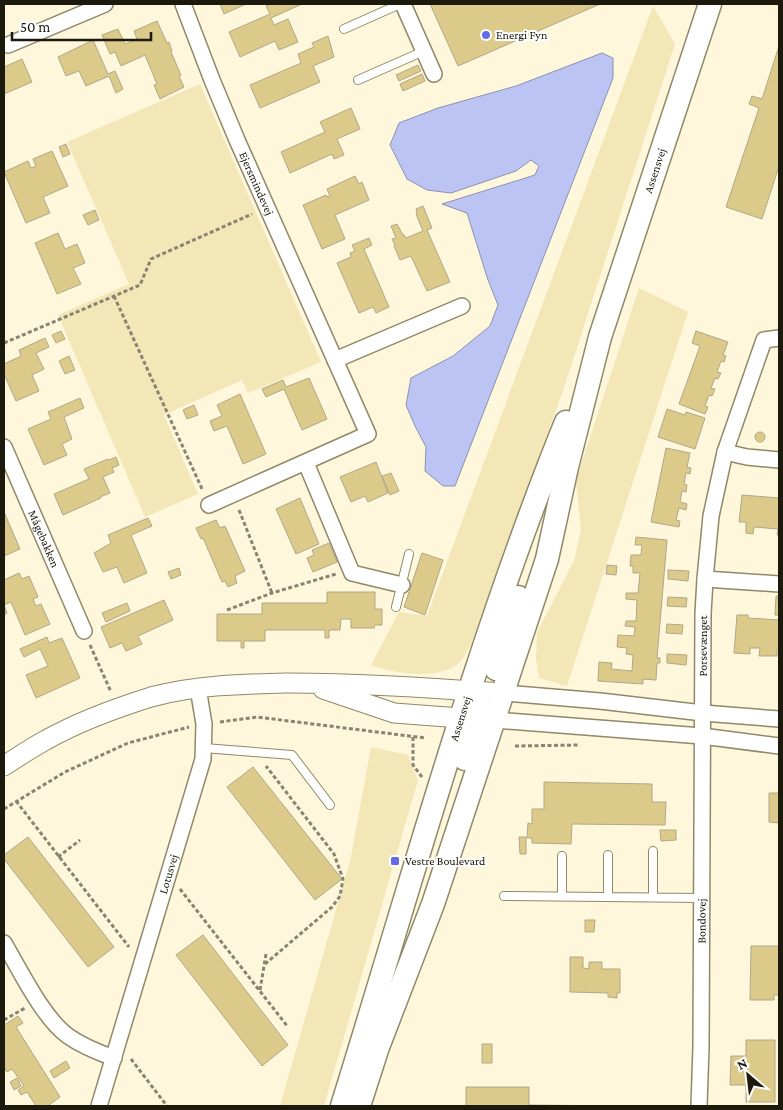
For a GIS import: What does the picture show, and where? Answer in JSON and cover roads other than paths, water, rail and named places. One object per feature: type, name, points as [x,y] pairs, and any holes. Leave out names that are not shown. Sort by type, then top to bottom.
[{"type":"main road","name":"Assensvej","points":[[342,1106],[478,719],[527,567],[550,462],[600,337],[710,4]]},
{"type":"main road","name":"Assensvej","points":[[487,691],[547,559],[567,467],[600,337]]},
{"type":"main road","points":[[478,719],[489,715],[485,703],[487,691]]},
{"type":"main road","name":"Assensvej","points":[[359,1106],[378,1047],[433,904],[478,719]]},
{"type":"street","points":[[8,45],[105,4]]},
{"type":"street","name":"Ejersmindevej","points":[[184,4],[212,80],[368,434],[209,506]]},
{"type":"street","points":[[402,4],[434,74]]},
{"type":"street","points":[[335,360],[462,306]]},
{"type":"street","name":"Porsevænget","points":[[703,714],[703,614],[711,516],[725,452],[764,340],[779,338]]},
{"type":"street","name":"Mågebakken","points":[[4,447],[84,631]]},
{"type":"street","points":[[725,452],[747,457],[779,460]]},
{"type":"street","points":[[306,463],[352,573],[402,585]]},
{"type":"street","points":[[705,579],[779,584]]},
{"type":"street","points":[[305,683],[394,713],[702,736],[779,746]]},
{"type":"street","points":[[4,766],[47,740],[119,708],[153,697],[198,688],[236,684],[398,685],[600,700],[703,714],[779,719]]},
{"type":"street","name":"Lotusvej","points":[[99,1106],[203,759],[204,724],[198,688]]},
{"type":"street","points":[[702,736],[703,714]]},
{"type":"street","name":"Bondovej","points":[[699,1106],[702,736]]},
{"type":"street","points":[[4,943],[38,1000],[66,1035],[86,1048],[114,1058]]},
{"type":"lane","points":[[344,29],[402,4]]},
{"type":"lane","points":[[358,80],[424,51]]},
{"type":"lane","points":[[396,607],[409,554]]},
{"type":"lane","points":[[204,748],[292,754],[330,805]]},
{"type":"lane","points":[[653,897],[654,851]]},
{"type":"lane","points":[[608,854],[608,897]]},
{"type":"lane","points":[[562,856],[562,896]]},
{"type":"lane","points":[[504,896],[702,898]]},
{"type":"water","points":[[602,53],[613,58],[613,78],[455,486],[443,486],[425,471],[426,447],[406,405],[411,378],[453,356],[490,326],[498,305],[467,213],[442,204],[535,175],[539,166],[531,160],[516,171],[451,193],[427,190],[407,179],[390,145],[399,123],[438,108],[516,86]]},
{"type":"place","name":"Energi Fyn","points":[[486,35]]},
{"type":"place","name":"Vestre Boulevard","points":[[395,861]]}]
